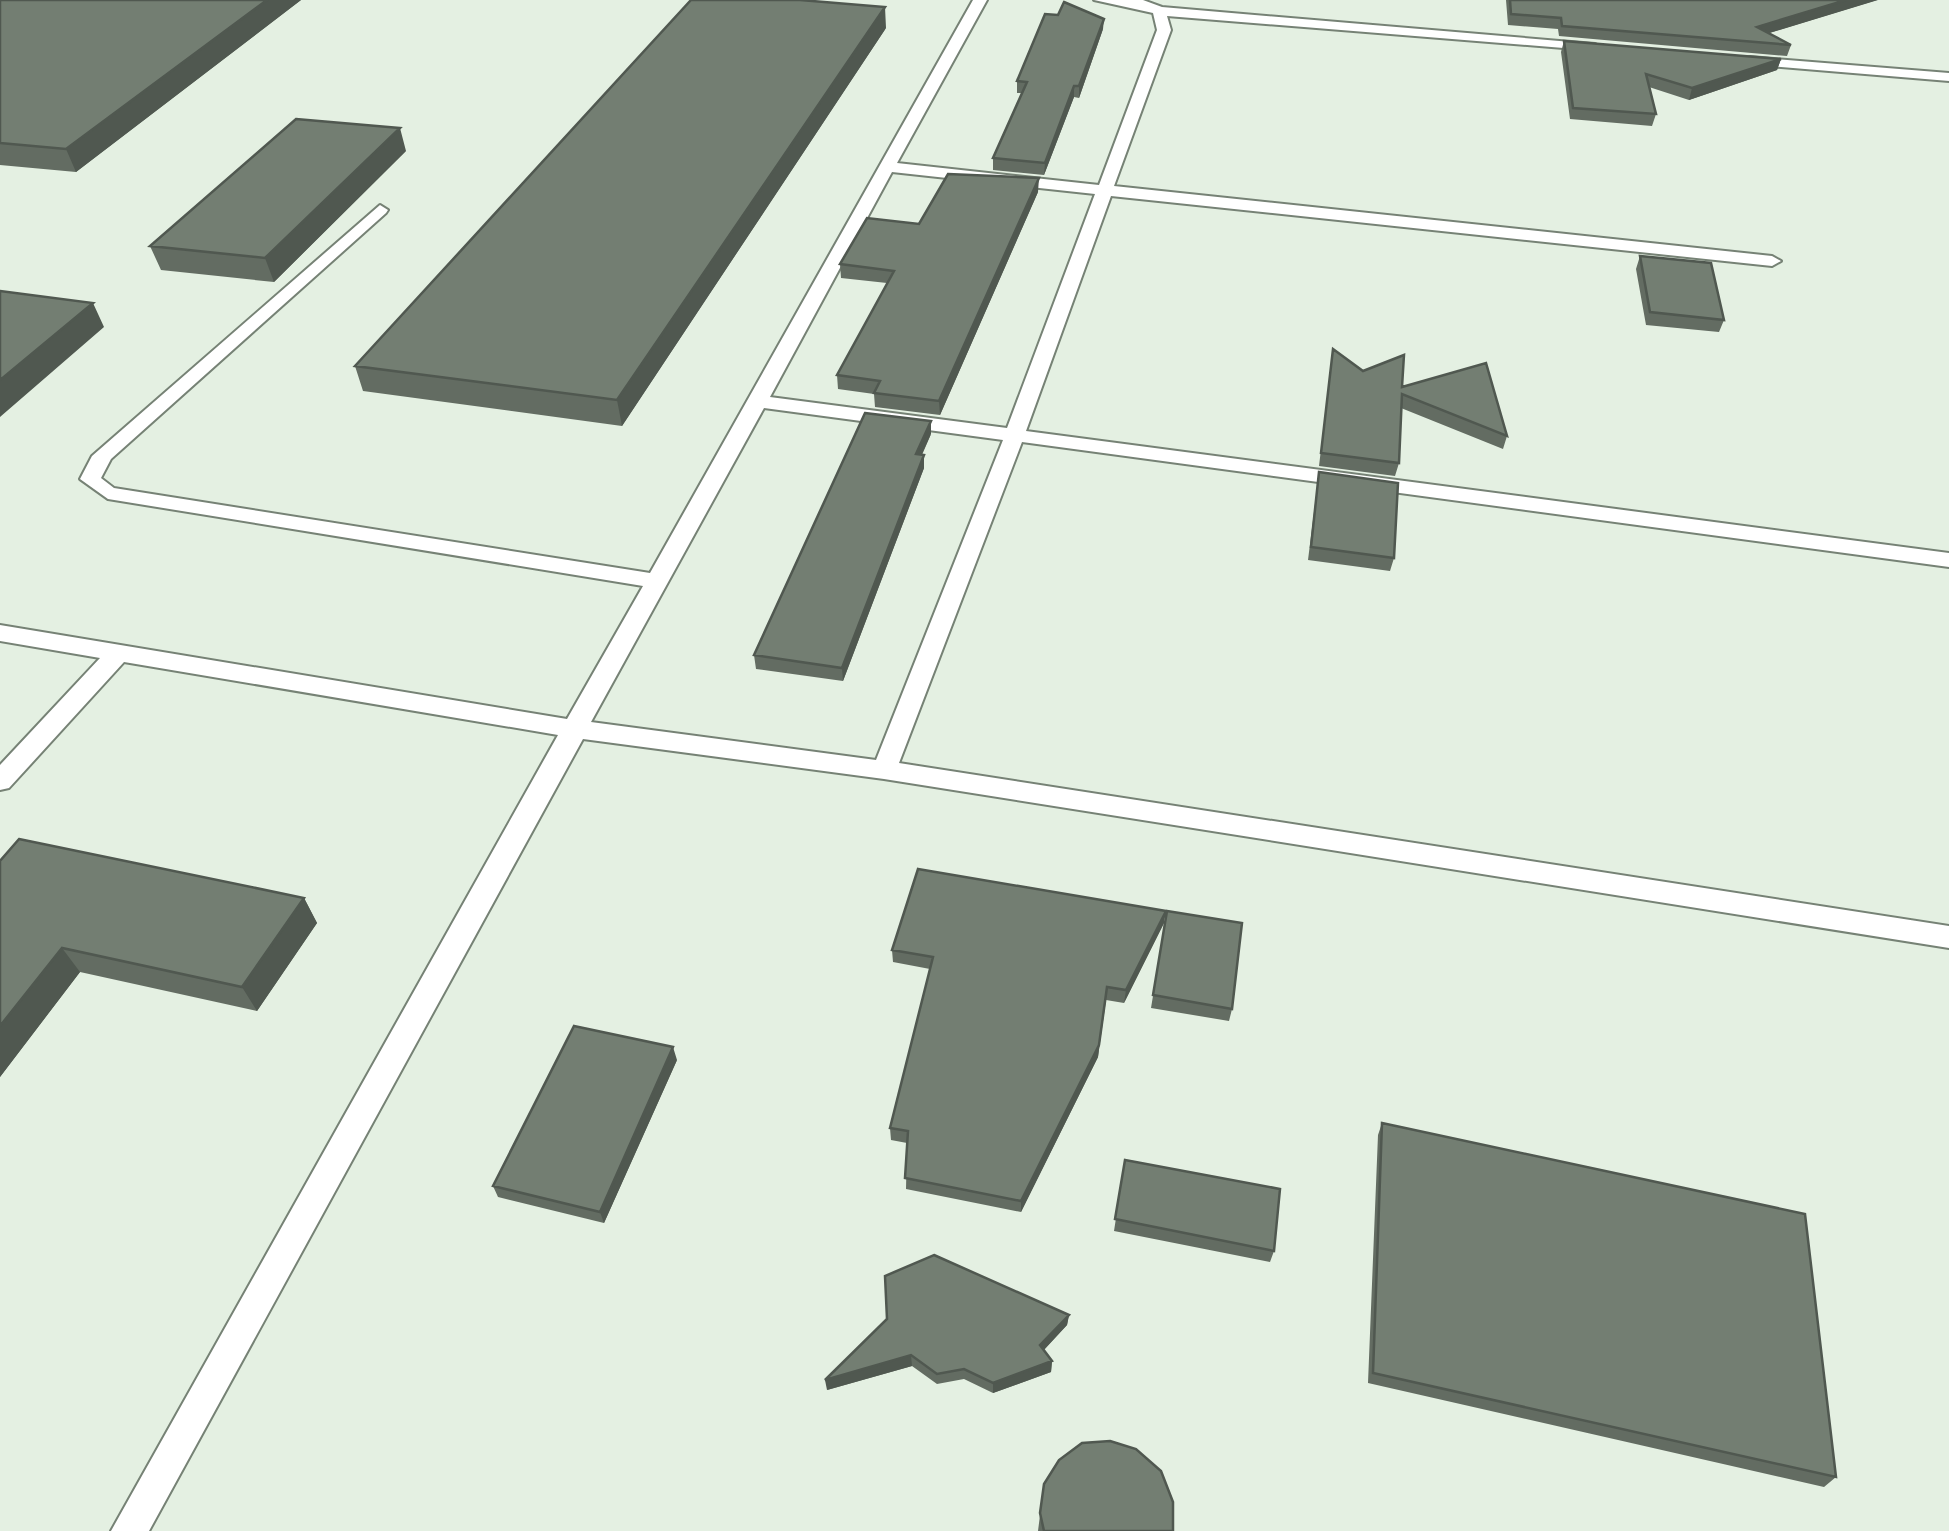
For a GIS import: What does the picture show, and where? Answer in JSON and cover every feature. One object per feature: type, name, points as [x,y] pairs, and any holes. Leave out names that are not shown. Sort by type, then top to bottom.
[{"type":"lane","points":[[129,1531],[980,0]]},
{"type":"lane","points":[[1102,0],[1143,4],[1159,12],[1613,49]]},
{"type":"lane","points":[[884,770],[1015,434],[1164,30],[1159,12]]},
{"type":"lane","points":[[1732,59],[1949,77]]},
{"type":"lane","points":[[888,167],[1772,262]]},
{"type":"lane","points":[[380,210],[102,456],[90,479],[108,493],[657,581]]},
{"type":"lane","points":[[758,400],[1949,560]]},
{"type":"lane","points":[[0,633],[575,729],[884,770],[1949,937]]},
{"type":"lane","points":[[0,782],[118,652]]},
{"type":"building","points":[[0,0],[267,0],[66,149],[0,143]]},
{"type":"building","points":[[691,0],[800,0],[885,7],[617,400],[355,366]]},
{"type":"building","points":[[1510,0],[1846,0],[1757,27],[1791,45],[1562,26],[1561,18],[1511,14]]},
{"type":"building","points":[[1064,2],[1104,19],[1045,163],[993,158],[1027,82],[1017,81],[1045,14],[1058,15]]},
{"type":"building","points":[[1564,41],[1781,59],[1692,88],[1646,74],[1656,114],[1573,108]]},
{"type":"building","points":[[296,119],[400,128],[265,258],[150,246]]},
{"type":"building","points":[[948,174],[1039,178],[939,401],[874,393],[880,381],[837,375],[894,271],[840,264],[867,218],[919,224]]},
{"type":"building","points":[[1640,256],[1711,263],[1724,320],[1650,312]]},
{"type":"building","points":[[0,291],[93,303],[0,380]]},
{"type":"building","points":[[1333,349],[1363,371],[1404,355],[1402,387],[1486,363],[1507,436],[1402,394],[1399,463],[1321,453]]},
{"type":"building","points":[[865,413],[931,421],[916,454],[924,455],[842,668],[754,655]]},
{"type":"building","points":[[1319,472],[1398,483],[1394,558],[1311,547]]},
{"type":"building","points":[[19,839],[304,898],[242,987],[62,948],[0,1026],[0,861]]},
{"type":"building","points":[[918,869],[1166,911],[1126,990],[1107,987],[1099,1045],[1021,1201],[905,1178],[908,1131],[890,1128],[933,957],[892,950]]},
{"type":"building","points":[[1167,911],[1242,923],[1232,1009],[1153,995]]},
{"type":"building","points":[[574,1026],[673,1047],[600,1212],[493,1186]]},
{"type":"building","points":[[1382,1123],[1805,1214],[1836,1477],[1373,1373]]},
{"type":"building","points":[[1125,1160],[1280,1189],[1274,1251],[1115,1219]]},
{"type":"building","points":[[934,1255],[1069,1315],[1040,1345],[1052,1361],[993,1383],[964,1369],[937,1374],[911,1355],[825,1380],[887,1319],[885,1276]]},
{"type":"building","points":[[1110,1441],[1136,1449],[1161,1471],[1173,1502],[1173,1531],[1044,1531],[1040,1513],[1044,1484],[1059,1460],[1082,1443]]}]
